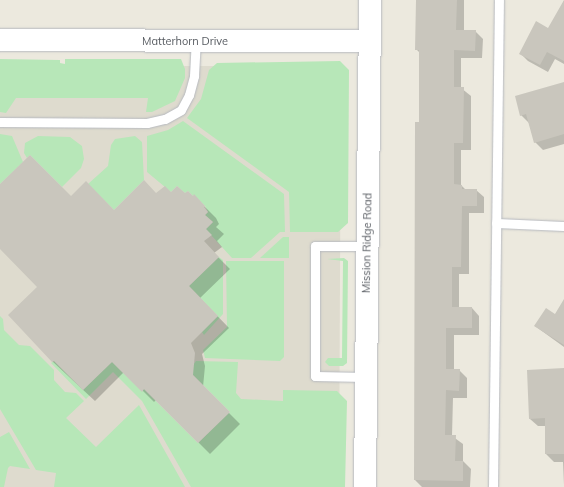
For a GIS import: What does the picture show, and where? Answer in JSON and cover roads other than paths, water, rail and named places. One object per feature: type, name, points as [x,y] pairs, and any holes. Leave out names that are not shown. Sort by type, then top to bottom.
[{"type":"street","name":"Mission Ridge Road","points":[[365,487],[370,0]]},
{"type":"street","name":"Matterhorn Drive","points":[[0,40],[370,41]]},
{"type":"lane","points":[[493,487],[499,0]]},
{"type":"lane","points":[[0,122],[147,123],[165,119],[181,110],[189,95],[194,76],[196,41]]},
{"type":"lane","points":[[496,223],[564,226]]},
{"type":"lane","points":[[365,377],[315,376],[315,246],[367,246]]}]
